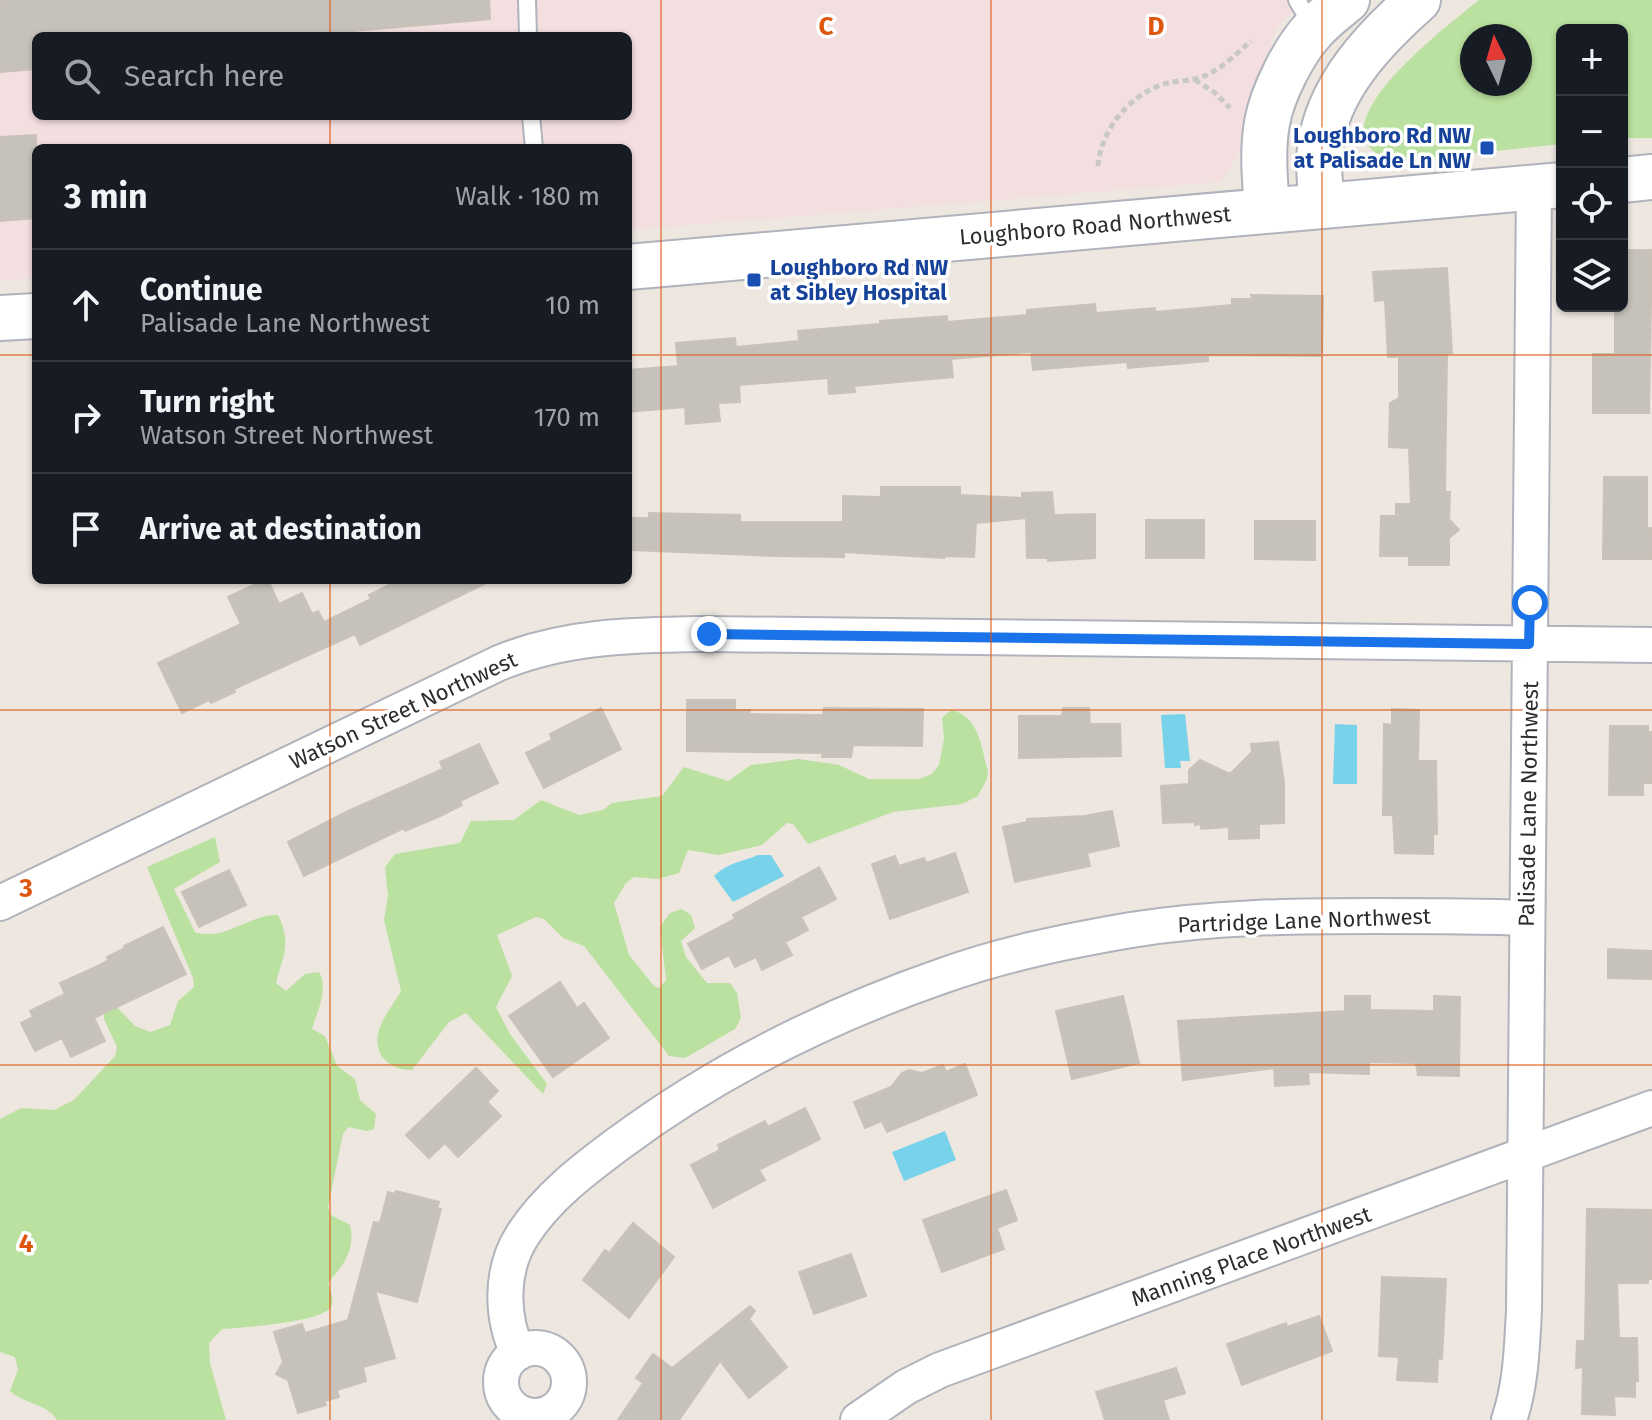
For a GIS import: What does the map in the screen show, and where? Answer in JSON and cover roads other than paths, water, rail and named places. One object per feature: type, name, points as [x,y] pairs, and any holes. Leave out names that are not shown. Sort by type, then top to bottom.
[{"type":"main road","points":[[1267,210],[1264,150],[1267,121],[1275,93],[1299,49],[1305,14],[1347,0]]},
{"type":"main road","points":[[1322,206],[1319,154],[1327,116],[1336,97],[1369,49],[1418,0]]},
{"type":"main road","points":[[1628,179],[1652,177]]},
{"type":"main road","name":"Loughboro Road Northwest","points":[[632,267],[1548,186]]},
{"type":"main road","points":[[0,318],[32,316]]},
{"type":"street","name":"Palisade Lane Northwest","points":[[1509,1420],[1516,1398],[1522,1340],[1529,644],[1548,186]]},
{"type":"street","name":"Watson Street Northwest","points":[[0,903],[499,663],[572,641],[633,635],[709,634],[1652,645]]},
{"type":"street","name":"Partridge Lane Northwest","points":[[518,1353],[509,1335],[506,1314],[508,1273],[521,1237],[552,1198],[600,1157],[690,1095],[803,1033],[881,998],[944,975],[1030,950],[1171,924],[1286,916],[1527,918]]},
{"type":"street","name":"Manning Place Northwest","points":[[858,1420],[906,1387],[940,1370],[1652,1108]]},
{"type":"lane","points":[[527,0],[528,32]]},
{"type":"lane","points":[[531,120],[534,144]]},
{"type":"water","points":[[1185,714],[1190,761],[1180,761],[1181,768],[1165,768],[1161,715]]},
{"type":"water","points":[[1335,724],[1357,725],[1357,784],[1333,784]]},
{"type":"water","points":[[758,855],[771,855],[784,876],[733,902],[714,876],[729,865]]},
{"type":"water","points":[[945,1131],[956,1160],[904,1181],[892,1152]]},
{"type":"place","name":"Loughboro Rd NW at Palisade Ln NW","points":[[1487,148]]},
{"type":"place","name":"Loughboro Rd NW at Sibley Hospital","points":[[754,280]]}]
